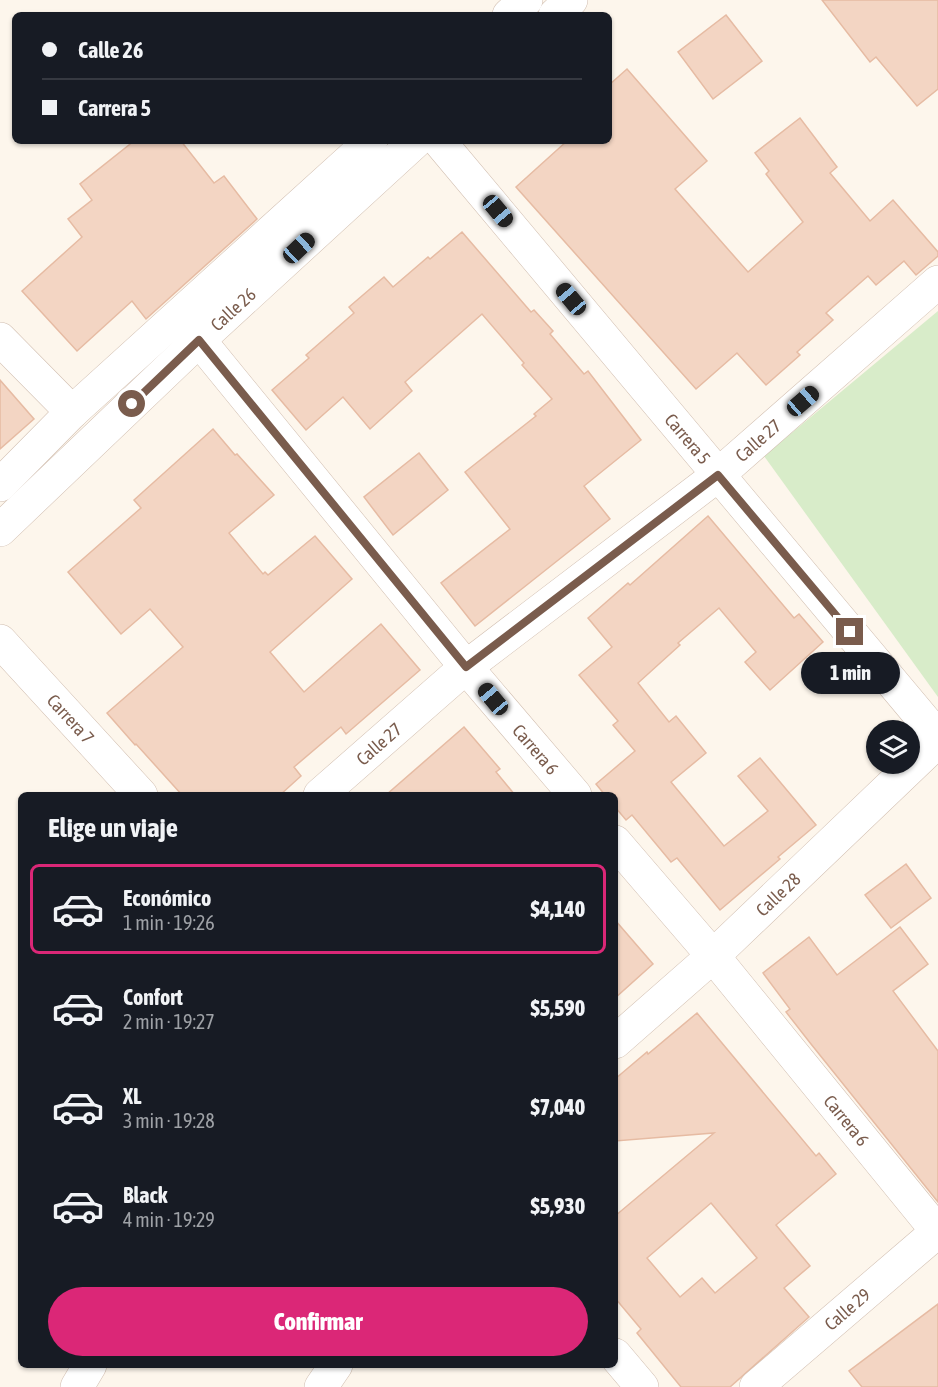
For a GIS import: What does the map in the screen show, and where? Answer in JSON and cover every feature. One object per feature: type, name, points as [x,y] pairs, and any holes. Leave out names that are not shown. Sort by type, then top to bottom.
[{"type":"street","points":[[512,12],[526,0]]},
{"type":"street","points":[[558,12],[571,0]]},
{"type":"street","name":"Calle 26","points":[[0,485],[72,412],[367,144]]},
{"type":"street","name":"Calle 26","points":[[0,530],[199,340],[413,144]]},
{"type":"street","name":"Carrera 5","points":[[442,144],[938,739]]},
{"type":"street","name":"Calle 27","points":[[323,792],[466,667],[718,475],[938,282]]},
{"type":"street","points":[[0,339],[72,412]]},
{"type":"street","name":"Carrera 6","points":[[199,340],[466,667],[572,792]]},
{"type":"street","name":"Carrera 7","points":[[0,641],[138,792]]},
{"type":"street","name":"Calle 28","points":[[618,1039],[713,956],[938,739]]},
{"type":"street","name":"Carrera 6","points":[[618,845],[713,956],[938,1231]]},
{"type":"street","name":"Calle 29","points":[[756,1387],[938,1231]]},
{"type":"street","points":[[618,1359],[642,1387]]},
{"type":"street","points":[[77,1387],[88,1368]]},
{"type":"street","points":[[321,1387],[334,1368]]},
{"type":"green space","points":[[938,311],[938,697],[764,456]]},
{"type":"building","points":[[822,0],[938,0],[938,89],[917,106],[876,57],[870,62]]},
{"type":"building","points":[[726,15],[762,61],[713,99],[678,52]]},
{"type":"building","points":[[627,69],[707,161],[675,189],[748,272],[803,222],[766,174],[769,171],[755,153],[800,118],[837,167],[830,173],[870,221],[893,200],[938,252],[938,256],[916,275],[904,261],[876,285],[868,276],[826,313],[833,320],[797,352],[800,355],[766,385],[737,353],[696,389],[516,187],[564,144],[612,144],[612,82]]},
{"type":"building","points":[[130,144],[183,144],[214,183],[224,176],[257,219],[146,319],[132,301],[77,351],[22,291],[82,237],[68,219],[92,200],[80,184]]},
{"type":"building","points":[[462,232],[531,312],[534,310],[553,331],[550,334],[584,374],[588,371],[641,440],[584,486],[610,519],[475,626],[441,583],[510,529],[465,472],[536,416],[534,414],[552,399],[482,314],[405,382],[412,391],[370,429],[343,397],[306,430],[272,390],[309,358],[306,355],[354,313],[349,307],[384,277],[393,287]]},
{"type":"building","points":[[0,380],[34,419],[0,449]]},
{"type":"building","points":[[213,429],[274,495],[229,533],[263,574],[265,572],[268,575],[315,536],[352,579],[270,652],[304,692],[381,624],[420,670],[346,734],[341,727],[294,767],[301,776],[283,792],[179,792],[107,713],[183,647],[150,609],[121,634],[68,572],[141,508],[134,500]]},
{"type":"building","points":[[419,453],[448,490],[393,535],[364,497]]},
{"type":"building","points":[[708,516],[794,618],[799,614],[823,642],[770,690],[745,662],[756,652],[719,608],[678,643],[680,645],[638,683],[669,722],[676,716],[706,753],[671,782],[724,846],[768,811],[738,776],[760,758],[816,825],[720,910],[677,858],[671,862],[632,815],[626,820],[618,811],[618,792],[603,792],[596,784],[635,751],[613,725],[618,721],[579,675],[612,647],[588,618],[628,583],[630,585]]},
{"type":"building","points":[[464,727],[500,769],[496,772],[513,792],[389,792]]},
{"type":"building","points":[[906,864],[931,898],[891,928],[865,895]]},
{"type":"building","points":[[618,923],[653,964],[618,995]]},
{"type":"building","points":[[900,927],[928,964],[893,991],[938,1051],[938,1202],[786,1012],[790,1009],[763,973],[809,937],[837,975]]},
{"type":"building","points":[[697,1013],[816,1156],[819,1153],[836,1174],[776,1225],[810,1266],[784,1288],[809,1317],[730,1387],[681,1387],[637,1333],[641,1329],[618,1302],[618,1213],[714,1133],[618,1141],[618,1076],[647,1052],[648,1054]],"holes":[[[711,1203],[757,1258],[715,1293],[702,1278],[680,1297],[647,1258]]]},
{"type":"building","points":[[938,1304],[938,1387],[862,1387],[849,1371]]},
{"type":"route","points":[[132,404],[199,340],[466,667],[718,475],[850,632]]}]
